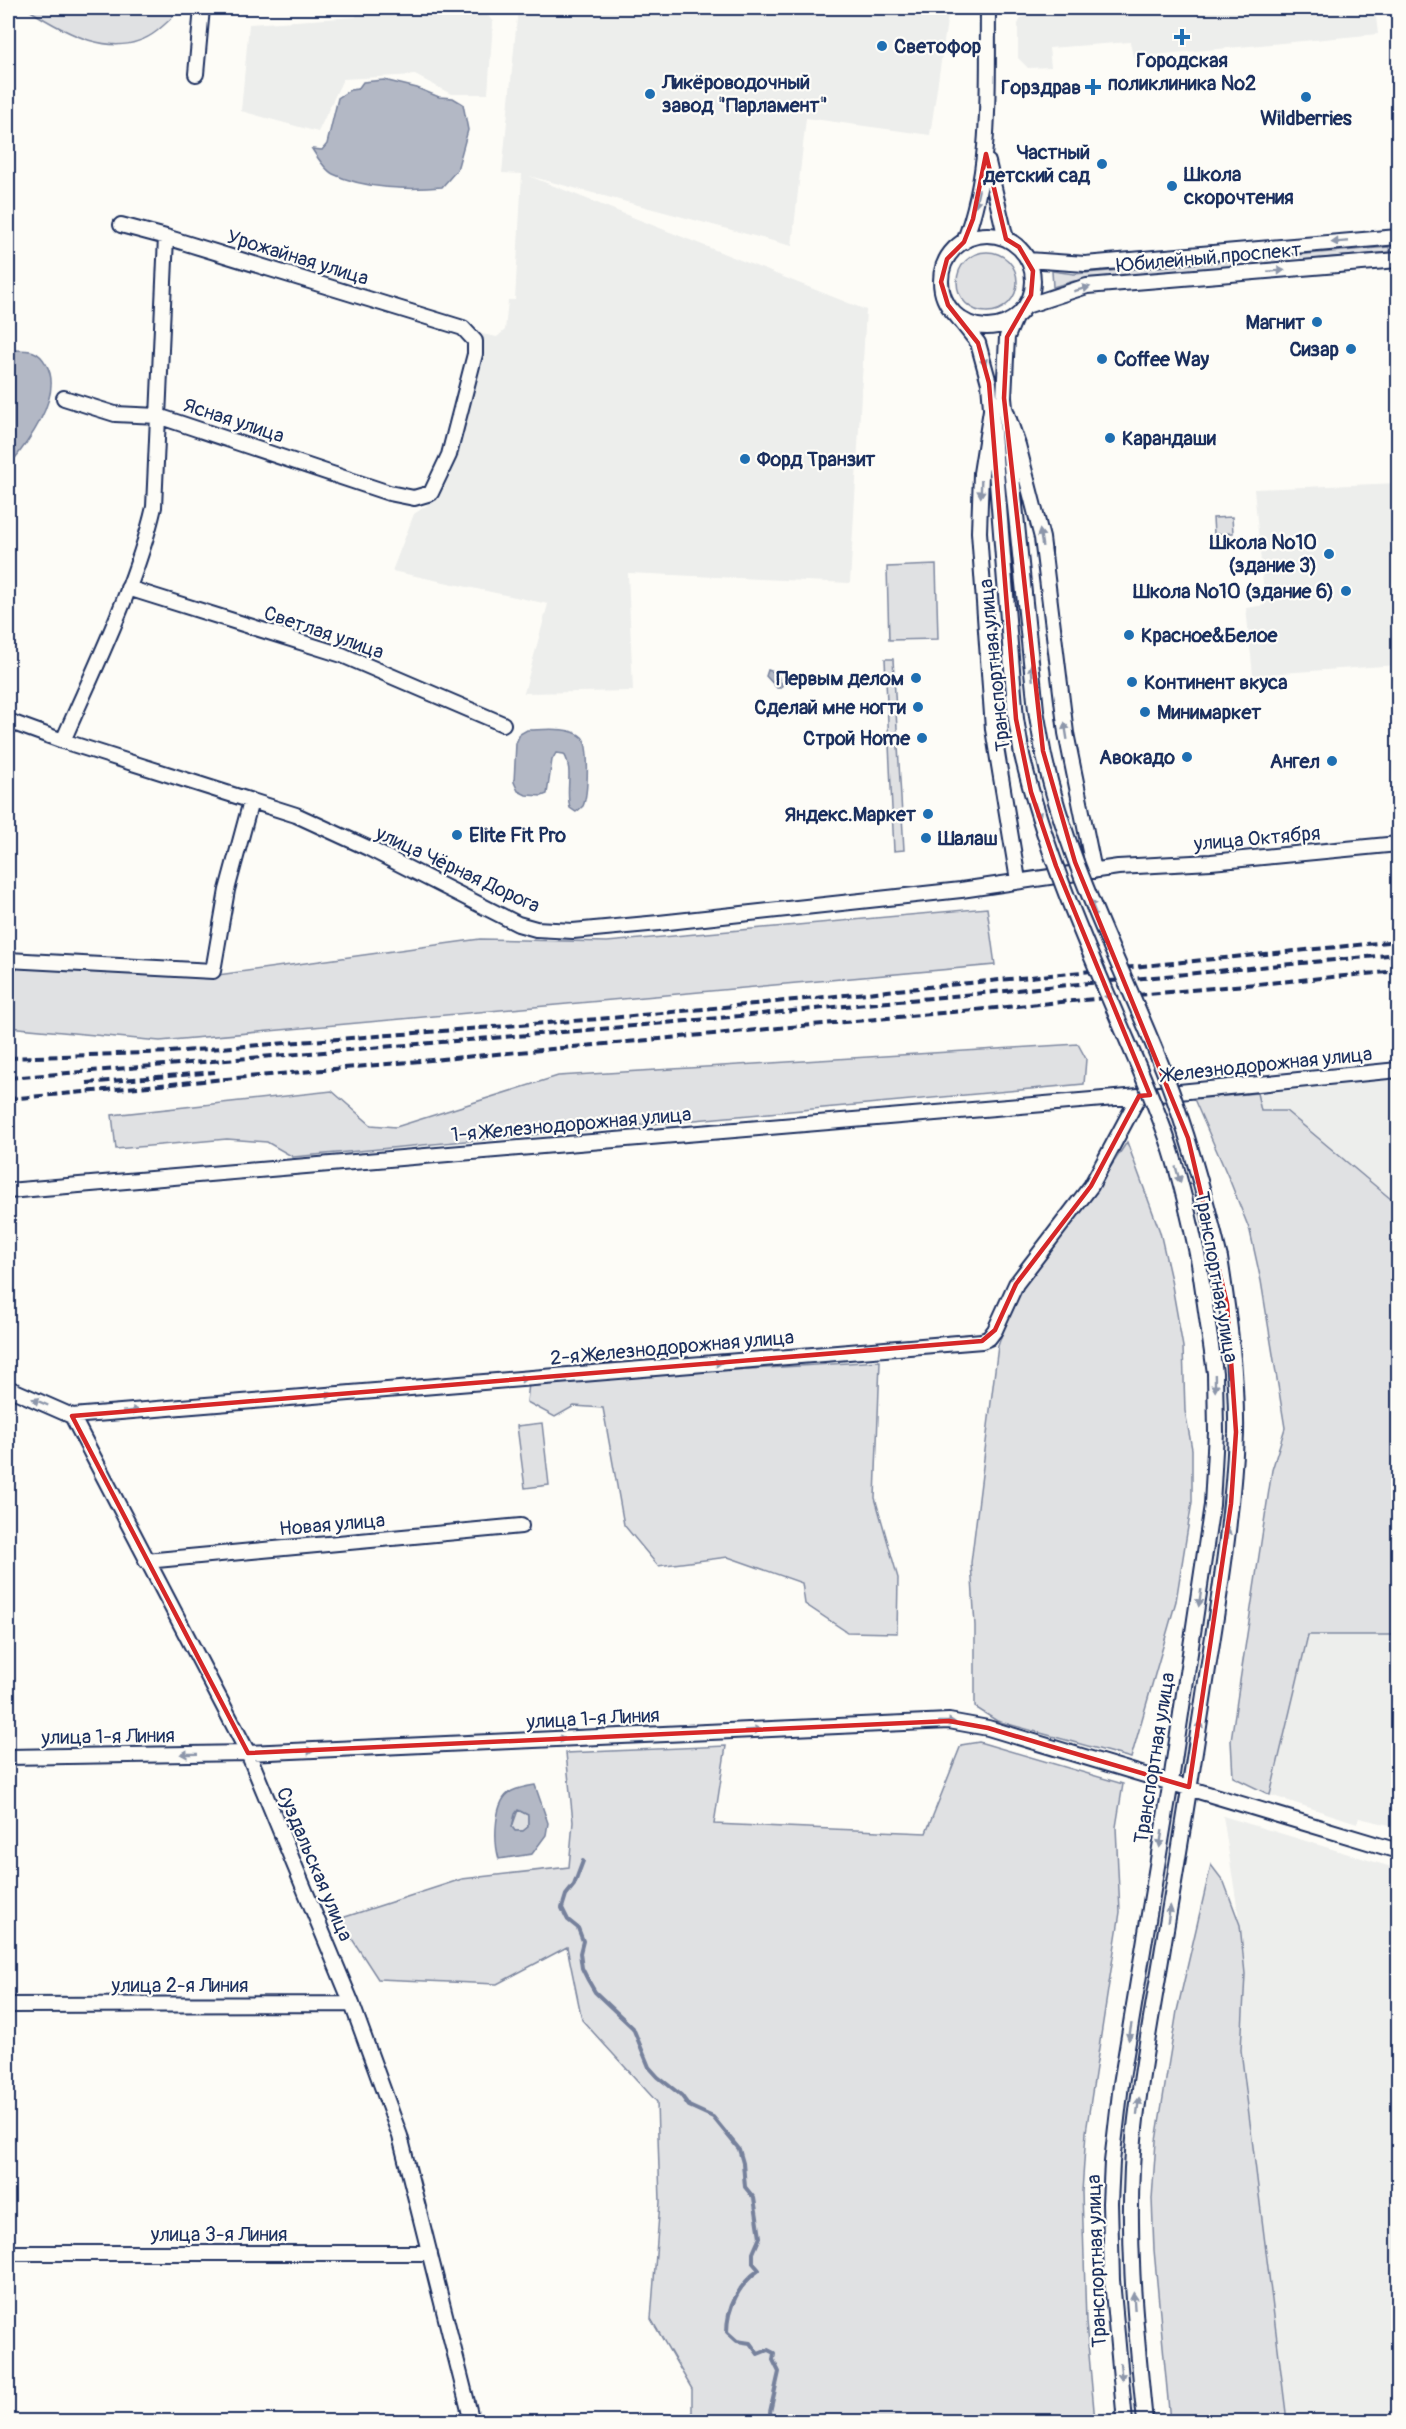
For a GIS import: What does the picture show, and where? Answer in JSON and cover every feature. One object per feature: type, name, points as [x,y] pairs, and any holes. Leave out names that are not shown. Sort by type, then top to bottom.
[{"type":"street","points":[[196,74],[202,8]]},
{"type":"street","points":[[964,242],[985,236],[1006,239],[1018,247],[1028,260],[1034,283],[1026,306],[1016,318],[991,327],[972,324],[956,314],[945,299],[941,282],[947,259],[964,242],[973,219],[986,154],[988,8]]},
{"type":"street","points":[[986,154],[1006,239]]},
{"type":"street","name":"Урожайная улица","points":[[121,225],[463,328]]},
{"type":"street","points":[[63,741],[128,588],[148,533],[154,507],[166,237]]},
{"type":"street","name":"Юбилейный проспект","points":[[1028,260],[1085,264],[1398,237]]},
{"type":"street","name":"Юбилейный проспект","points":[[1026,306],[1087,286],[1398,260]]},
{"type":"street","name":"Транспортная улица","points":[[956,314],[978,343],[998,409],[1036,710],[1043,751],[1061,822],[1075,862],[1164,1074],[1188,1138],[1220,1258],[1234,1369],[1236,1432],[1231,1504],[1222,1578],[1140,2085],[1132,2162],[1130,2202],[1132,2279],[1145,2421]]},
{"type":"street","name":"Транспортная улица","points":[[1016,318],[1006,337],[998,409],[1016,719],[1022,755],[1042,827],[1081,933],[1169,1146],[1187,1204],[1215,1373],[1216,1432],[1212,1505],[1171,1781],[1121,2084],[1112,2162],[1110,2202],[1112,2280],[1125,2421]]},
{"type":"street","name":"Ясная улица","points":[[64,398],[116,414],[158,416],[389,493],[414,498],[430,493],[449,455],[475,354],[475,341],[463,328]]},
{"type":"street","points":[[998,409],[1024,464],[1042,538],[1066,733],[1094,871]]},
{"type":"street","points":[[998,409],[981,473],[979,531],[993,729],[1018,880]]},
{"type":"street","name":"Светлая улица","points":[[128,588],[342,655],[503,724]]},
{"type":"street","name":"улица Чёрная Дорога","points":[[8,721],[63,741],[296,814],[518,924],[536,929],[573,931],[659,923],[961,890],[1018,880],[1094,871]]},
{"type":"street","points":[[8,960],[213,971],[226,890],[251,801]]},
{"type":"street","name":"улица Октября","points":[[1094,871],[1118,867],[1211,862],[1398,844]]},
{"type":"street","name":"Железнодорожная улица","points":[[1139,1096],[1398,1070]]},
{"type":"street","name":"1-я Железнодорожная улица","points":[[8,1191],[1139,1096]]},
{"type":"street","name":"2-я Железнодорожная улица","points":[[72,1416],[982,1341],[989,1338],[995,1330],[1016,1284],[1091,1186],[1139,1096]]},
{"type":"street","points":[[8,1388],[72,1416]]},
{"type":"street","name":"Суздальская улица","points":[[72,1416],[248,1753],[352,2004],[400,2136],[472,2421]]},
{"type":"street","name":"Новая улица","points":[[146,1561],[521,1526]]},
{"type":"street","name":"улица 1-я Линия","points":[[8,1757],[248,1753],[949,1721],[988,1728],[1171,1781],[1398,1851]]},
{"type":"street","name":"улица 2-я Линия","points":[[8,2005],[352,2004]]},
{"type":"street","name":"улица 3-я Линия","points":[[8,2253],[430,2253]]},
{"type":"highlighted area","points":[[986,154],[1006,239],[1019,247],[1033,271],[1031,295],[1007,337],[1004,398],[1043,751],[1075,862],[1188,1138],[1227,1304],[1236,1432],[1231,1504],[1189,1787],[988,1728],[949,1721],[248,1753],[72,1416],[982,1341],[995,1330],[1016,1284],[1091,1186],[1139,1096],[1150,1095],[1056,866],[1031,792],[1016,719],[989,383],[978,343],[948,305],[941,282],[947,259],[964,242],[973,219]]},
{"type":"shaded area","points":[[26,8],[179,8],[172,18],[157,31],[141,40],[124,44],[107,44],[73,34]]},
{"type":"shaded area","points":[[358,8],[482,8],[493,22],[488,94],[451,94],[415,75],[343,79],[318,132],[241,111],[249,24],[356,17]]},
{"type":"shaded area","points":[[518,8],[949,8],[930,135],[806,118],[792,246],[529,176],[866,310],[850,583],[628,573],[633,691],[524,693],[548,604],[392,571],[414,514],[439,497],[453,459],[484,354],[482,334],[497,337],[505,330],[508,300],[515,300],[522,174],[502,173]]},
{"type":"shaded area","name":"Городская поликлиника №2","points":[[1043,8],[1375,8],[1378,34],[1133,57],[1130,42],[1049,48],[1051,67],[1028,68],[1018,58],[1018,24],[1021,18]]},
{"type":"shaded area","points":[[1391,8],[1398,8],[1398,33],[1393,34]]},
{"type":"shaded area","points":[[384,80],[417,88],[439,97],[453,98],[463,104],[468,130],[457,170],[442,187],[387,187],[358,183],[327,170],[312,149],[322,150],[327,144],[338,98],[350,90],[358,89],[363,82]]},
{"type":"shaded area","points":[[1389,247],[1390,252],[1074,281],[1053,287],[1052,271],[1074,274]]},
{"type":"shaded area","points":[[987,252],[1008,261],[1017,282],[1008,303],[987,312],[966,303],[957,282],[966,261]]},
{"type":"shaded area","points":[[15,350],[29,351],[40,356],[51,376],[51,390],[41,418],[25,446],[8,467],[8,353]]},
{"type":"shaded area","name":"Школа №10 (здание 3)","points":[[1398,483],[1398,665],[1253,675],[1246,608],[1265,605],[1254,489]]},
{"type":"shaded area","points":[[1232,517],[1233,533],[1214,534],[1213,518]]},
{"type":"shaded area","points":[[936,565],[938,639],[889,640],[887,567]]},
{"type":"shaded area","points":[[885,659],[893,659],[904,850],[894,851]]},
{"type":"shaded area","points":[[768,670],[777,673],[781,688],[777,688],[766,676]]},
{"type":"shaded area","points":[[527,730],[570,731],[582,737],[585,742],[587,781],[585,800],[583,806],[576,812],[570,808],[569,773],[564,754],[556,753],[552,760],[547,794],[526,795],[518,791],[514,782],[516,743],[520,734]]},
{"type":"shaded area","points":[[987,908],[995,965],[160,1041],[8,1027],[8,967],[218,975],[480,939],[607,942]]},
{"type":"shaded area","points":[[1078,1044],[1086,1059],[1084,1084],[293,1157],[267,1142],[227,1139],[116,1149],[112,1115],[332,1091],[371,1125],[396,1127],[558,1076]]},
{"type":"shaded area","points":[[1398,1077],[1398,1205],[1286,1111],[1261,1111],[1257,1093]]},
{"type":"shaded area","points":[[1257,1093],[1261,1111],[1286,1111],[1398,1205],[1398,1635],[1308,1635],[1270,1795],[1233,1777],[1231,1740],[1272,1470],[1285,1428],[1261,1281],[1250,1231],[1194,1099]]},
{"type":"shaded area","points":[[1127,1142],[1160,1232],[1171,1280],[1183,1347],[1185,1411],[1192,1449],[1192,1502],[1176,1601],[1131,1758],[997,1721],[975,1707],[975,1626],[971,1563],[998,1346],[1014,1299],[1098,1186]]},
{"type":"shaded area","points":[[880,1361],[875,1498],[898,1578],[897,1633],[847,1632],[805,1604],[802,1583],[728,1557],[658,1566],[624,1525],[603,1408],[574,1406],[555,1417],[527,1402],[529,1383]]},
{"type":"shaded area","points":[[542,1423],[549,1485],[525,1488],[517,1426]]},
{"type":"shaded area","points":[[1308,1635],[1398,1635],[1398,1827],[1359,1818],[1357,1823],[1270,1795]]},
{"type":"shaded area","points":[[979,1742],[1123,1784],[1116,1827],[1120,1912],[1086,2132],[1082,2192],[1086,2322],[1095,2421],[692,2421],[692,2389],[651,2319],[660,2202],[657,2102],[582,2020],[567,1947],[497,1984],[378,1979],[339,1919],[462,1879],[569,1867],[573,1822],[566,1753],[726,1746],[714,1824],[926,1833],[961,1745]]},
{"type":"shaded area","points":[[535,1785],[548,1823],[546,1835],[532,1854],[499,1859],[496,1832],[501,1803],[512,1791]],"holes":[[[518,1810],[528,1815],[528,1827],[523,1831],[515,1831],[512,1827]]]},
{"type":"shaded area","points":[[518,1810],[528,1815],[528,1827],[523,1831],[515,1831],[512,1827]]},
{"type":"shaded area","points":[[1223,1816],[1398,1869],[1398,2421],[1287,2421],[1241,2050],[1245,1974],[1240,1925]]},
{"type":"shaded area","points":[[1211,1865],[1224,1882],[1240,1925],[1245,1974],[1241,2050],[1287,2421],[1170,2421],[1154,2250],[1152,2199],[1156,2141],[1177,2011]]},
{"type":"waterway","points":[[583,1861],[562,1908],[568,1920],[578,1928],[583,1941],[580,1953],[582,1968],[588,1980],[595,1992],[633,2028],[649,2067],[681,2095],[689,2106],[713,2117],[739,2149],[745,2187],[754,2198],[760,2237],[753,2253],[753,2263],[759,2270],[740,2289],[729,2314],[727,2332],[737,2341],[750,2343],[758,2354],[768,2350],[774,2353],[773,2360],[779,2372],[770,2412],[773,2422]]},
{"type":"railway","points":[[8,1058],[169,1052],[611,1018],[1398,941]]},
{"type":"railway","points":[[8,1078],[612,1028],[1398,954]]},
{"type":"railway","points":[[8,1099],[1398,971]]},
{"type":"railway","points":[[87,1083],[215,1072]]},
{"type":"place","name":"Городская поликлиника №2","points":[[1182,37]]},
{"type":"place","name":"Светофор","points":[[882,46]]},
{"type":"place","name":"Горздрав","points":[[1093,87]]},
{"type":"place","name":"Ликёроводочный завод \"Парламент\"","points":[[650,94]]},
{"type":"place","name":"Wildberries","points":[[1306,97]]},
{"type":"place","name":"Частный детский сад","points":[[1102,164]]},
{"type":"place","name":"Школа скорочтения","points":[[1172,186]]},
{"type":"place","name":"Магнит","points":[[1317,322]]},
{"type":"place","name":"Сизар","points":[[1351,349]]},
{"type":"place","name":"Coffee Way","points":[[1102,359]]},
{"type":"place","name":"Карандаши","points":[[1110,438]]},
{"type":"place","name":"Форд Транзит","points":[[745,459]]},
{"type":"place","name":"Школа №10 (здание 3)","points":[[1329,554]]},
{"type":"place","name":"Школа №10 (здание 6)","points":[[1346,591]]},
{"type":"place","name":"Красное&Белое","points":[[1129,635]]},
{"type":"place","name":"Первым делом","points":[[916,678]]},
{"type":"place","name":"Континент вкуса","points":[[1132,682]]},
{"type":"place","name":"Сделай мне ногти","points":[[918,707]]},
{"type":"place","name":"Минимаркет","points":[[1145,712]]},
{"type":"place","name":"Строй Home","points":[[922,738]]},
{"type":"place","name":"Авокадо","points":[[1187,757]]},
{"type":"place","name":"Ангел","points":[[1332,761]]},
{"type":"place","name":"Яндекс.Маркет","points":[[928,814]]},
{"type":"place","name":"Elite Fit Pro","points":[[457,835]]},
{"type":"place","name":"Шалаш","points":[[926,838]]}]
